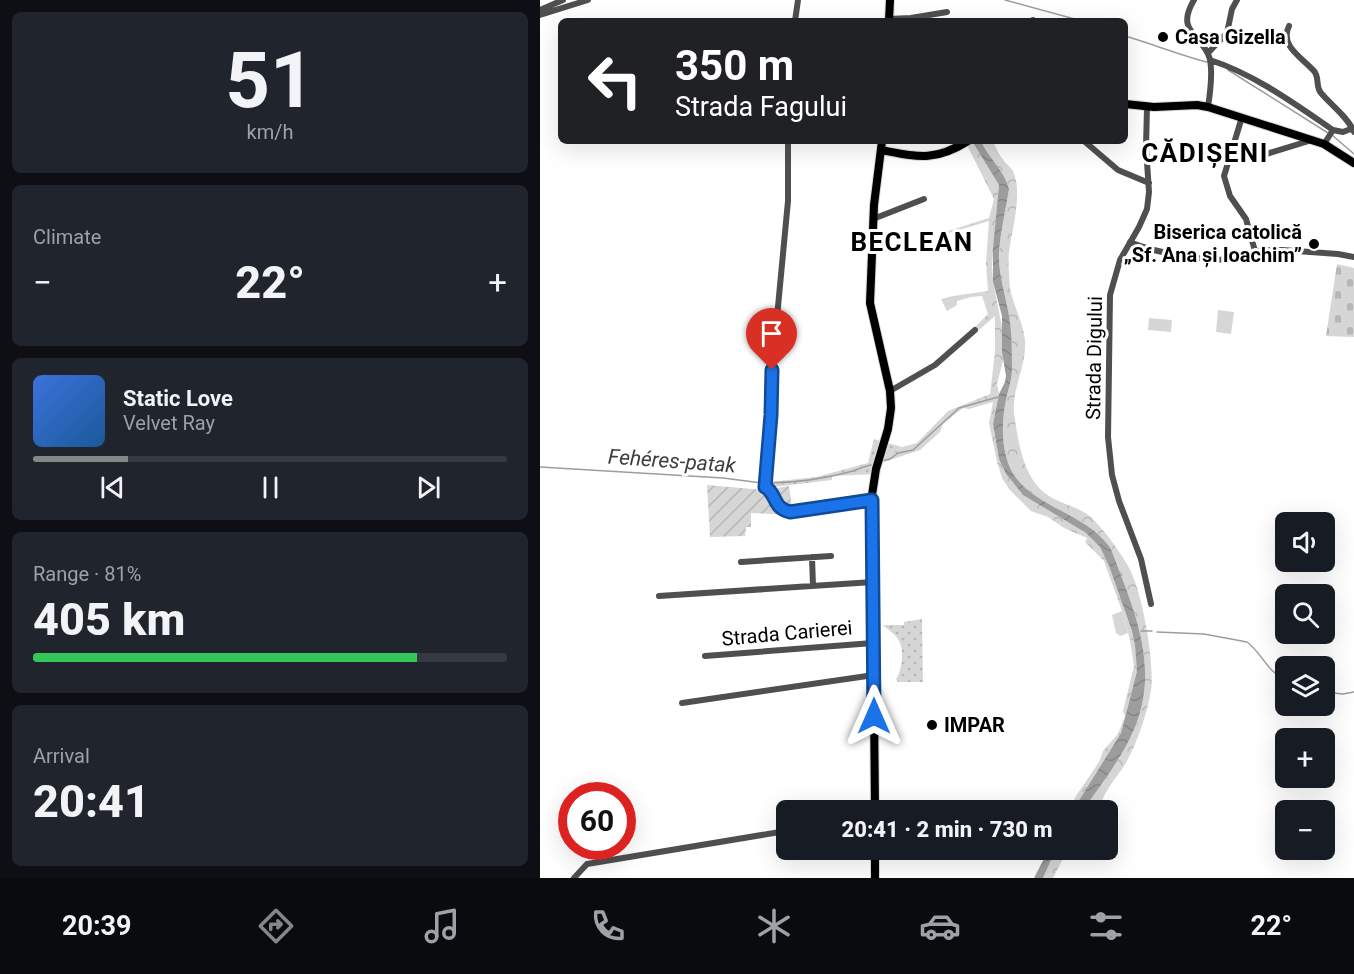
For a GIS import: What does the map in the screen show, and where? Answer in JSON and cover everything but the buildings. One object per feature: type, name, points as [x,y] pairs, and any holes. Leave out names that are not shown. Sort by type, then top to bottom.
[{"type":"main road","points":[[889,18],[890,0]]},
{"type":"main road","points":[[1128,104],[1147,107],[1197,105],[1312,140],[1329,136],[1354,163]]},
{"type":"main road","points":[[875,800],[872,500],[876,469],[890,420],[890,391],[871,309],[873,219],[882,144]]},
{"type":"main road","points":[[881,150],[902,155],[932,156],[953,150],[963,144]]},
{"type":"main road","points":[[875,860],[875,878]]},
{"type":"street","points":[[540,10],[563,0]]},
{"type":"street","points":[[540,15],[588,0]]},
{"type":"street","points":[[795,18],[798,0]]},
{"type":"street","points":[[1194,0],[1188,12],[1188,27],[1209,60],[1208,107]]},
{"type":"street","points":[[1209,60],[1227,33],[1232,9],[1237,0]]},
{"type":"street","points":[[910,18],[947,12]]},
{"type":"street","points":[[1289,26],[1286,37],[1289,45],[1296,55],[1315,72],[1318,77],[1318,90],[1354,131]]},
{"type":"street","points":[[1209,60],[1253,77],[1329,136],[1354,131]]},
{"type":"street","name":"Strada Digului","points":[[1147,107],[1146,147],[1149,183],[1145,214],[1120,260],[1112,283],[1109,319],[1109,450],[1112,475],[1141,559],[1151,604]]},
{"type":"street","points":[[1242,117],[1226,169],[1225,184],[1230,196],[1246,219],[1256,251]]},
{"type":"street","points":[[1233,147],[1263,155],[1312,140]]},
{"type":"street","points":[[788,144],[788,190],[772,370],[765,484],[775,501],[787,512],[872,500]]},
{"type":"street","points":[[1088,144],[1118,170],[1149,183]]},
{"type":"street","points":[[873,219],[924,199]]},
{"type":"street","points":[[1130,242],[1149,250],[1212,259],[1237,259],[1251,256],[1256,251],[1282,250],[1354,257]]},
{"type":"street","points":[[890,391],[935,365],[975,330]]},
{"type":"street","points":[[741,562],[831,556]]},
{"type":"street","points":[[812,557],[813,586]]},
{"type":"street","points":[[659,596],[873,582]]},
{"type":"street","name":"Strada Carierei","points":[[705,657],[873,643]]},
{"type":"street","points":[[682,703],[874,675]]},
{"type":"street","points":[[574,878],[587,864],[776,833]]},
{"type":"green space","points":[[966,144],[974,144],[999,185],[992,266],[1002,327],[1003,361],[997,384],[999,394],[993,424],[999,459],[1006,474],[1023,495],[1086,533],[1100,547],[1132,631],[1135,646],[1137,671],[1121,733],[1079,800],[1074,800],[1099,762],[1103,751],[1118,734],[1125,716],[1123,711],[1134,666],[1122,611],[1104,561],[1085,542],[1087,538],[1064,528],[1048,517],[1031,511],[1009,489],[1002,478],[997,462],[989,423],[993,402],[969,409],[963,408],[943,424],[940,432],[920,450],[881,463],[882,458],[902,447],[917,443],[948,411],[990,394],[995,352],[995,316],[979,330],[976,326],[988,314],[982,296],[957,301],[957,305],[947,311],[941,299],[988,291],[986,263],[989,221],[949,233],[948,231],[989,218],[994,199]]},
{"type":"green space","points":[[983,144],[995,144],[1013,171],[1016,180],[1017,200],[1009,252],[1009,270],[1011,294],[1025,340],[1014,410],[1025,462],[1034,482],[1041,490],[1054,499],[1088,515],[1112,542],[1133,577],[1146,627],[1152,678],[1148,707],[1132,752],[1103,800],[1090,800],[1121,755],[1140,712],[1145,688],[1142,641],[1111,549],[1089,527],[1035,496],[1024,486],[1014,475],[1004,449],[1003,419],[1011,377],[1012,353],[999,261],[1009,189]]},
{"type":"green space","points":[[1337,264],[1354,268],[1354,337],[1326,336]]},
{"type":"green space","points":[[1218,310],[1234,312],[1231,334],[1216,332]]},
{"type":"green space","points":[[1149,318],[1172,320],[1171,332],[1148,330]]},
{"type":"green space","points":[[874,439],[902,447],[882,458],[878,474],[832,476],[832,480],[765,490],[769,476],[770,482],[816,477],[868,463]]},
{"type":"green space","points":[[707,485],[765,490],[789,486],[793,515],[751,513],[751,527],[746,527],[745,536],[710,537]]},
{"type":"green space","points":[[1122,611],[1128,633],[1120,636],[1116,633],[1112,615]]},
{"type":"green space","points":[[922,619],[923,682],[898,682],[896,679],[902,654],[900,643],[897,637],[883,625],[904,625],[904,622]]},
{"type":"green space","points":[[1051,860],[1062,860],[1053,878],[1043,878]]},
{"type":"water","points":[[974,144],[983,144],[1004,176],[1009,189],[999,261],[1012,345],[1012,373],[1003,419],[1004,449],[1010,467],[1014,475],[1035,496],[1089,527],[1111,549],[1142,641],[1145,688],[1140,712],[1121,755],[1090,800],[1079,800],[1121,733],[1137,671],[1135,646],[1132,631],[1100,547],[1086,533],[1023,495],[1006,474],[999,459],[993,424],[999,394],[1006,376],[1002,352],[1002,316],[993,282],[993,248],[999,185]]},
{"type":"water","points":[[1043,860],[1051,860],[1043,878],[1034,878]]},
{"type":"waterway","points":[[1005,0],[1071,18]]},
{"type":"waterway","points":[[1128,37],[1207,62]]},
{"type":"waterway","points":[[1228,70],[1328,133]]},
{"type":"waterway","points":[[1332,135],[1354,154]]},
{"type":"waterway","name":"Fehéres-patak","points":[[882,461],[898,453],[913,450],[959,408],[998,397]]},
{"type":"waterway","name":"Fehéres-patak","points":[[766,483],[821,478],[871,465]]},
{"type":"waterway","name":"Fehéres-patak","points":[[540,467],[723,478],[762,483]]},
{"type":"waterway","points":[[1141,631],[1152,631]]},
{"type":"waterway","points":[[1157,632],[1204,634],[1247,642],[1275,673]]},
{"type":"waterway","points":[[1335,693],[1354,692]]},
{"type":"place","name":"Casa Gizella","points":[[1163,37]]},
{"type":"place","name":"Biserica catolică „Sf. Ana și Ioachim”","points":[[1314,244]]},
{"type":"place","name":"IMPAR","points":[[932,725]]},
{"type":"district","name":"CĂDIȘENI","points":[[1205,153]]},
{"type":"district","name":"BECLEAN","points":[[912,242]]},
{"type":"route","points":[[772,370],[765,487],[771,491],[775,501],[782,509],[790,512],[872,500],[874,716]]}]
